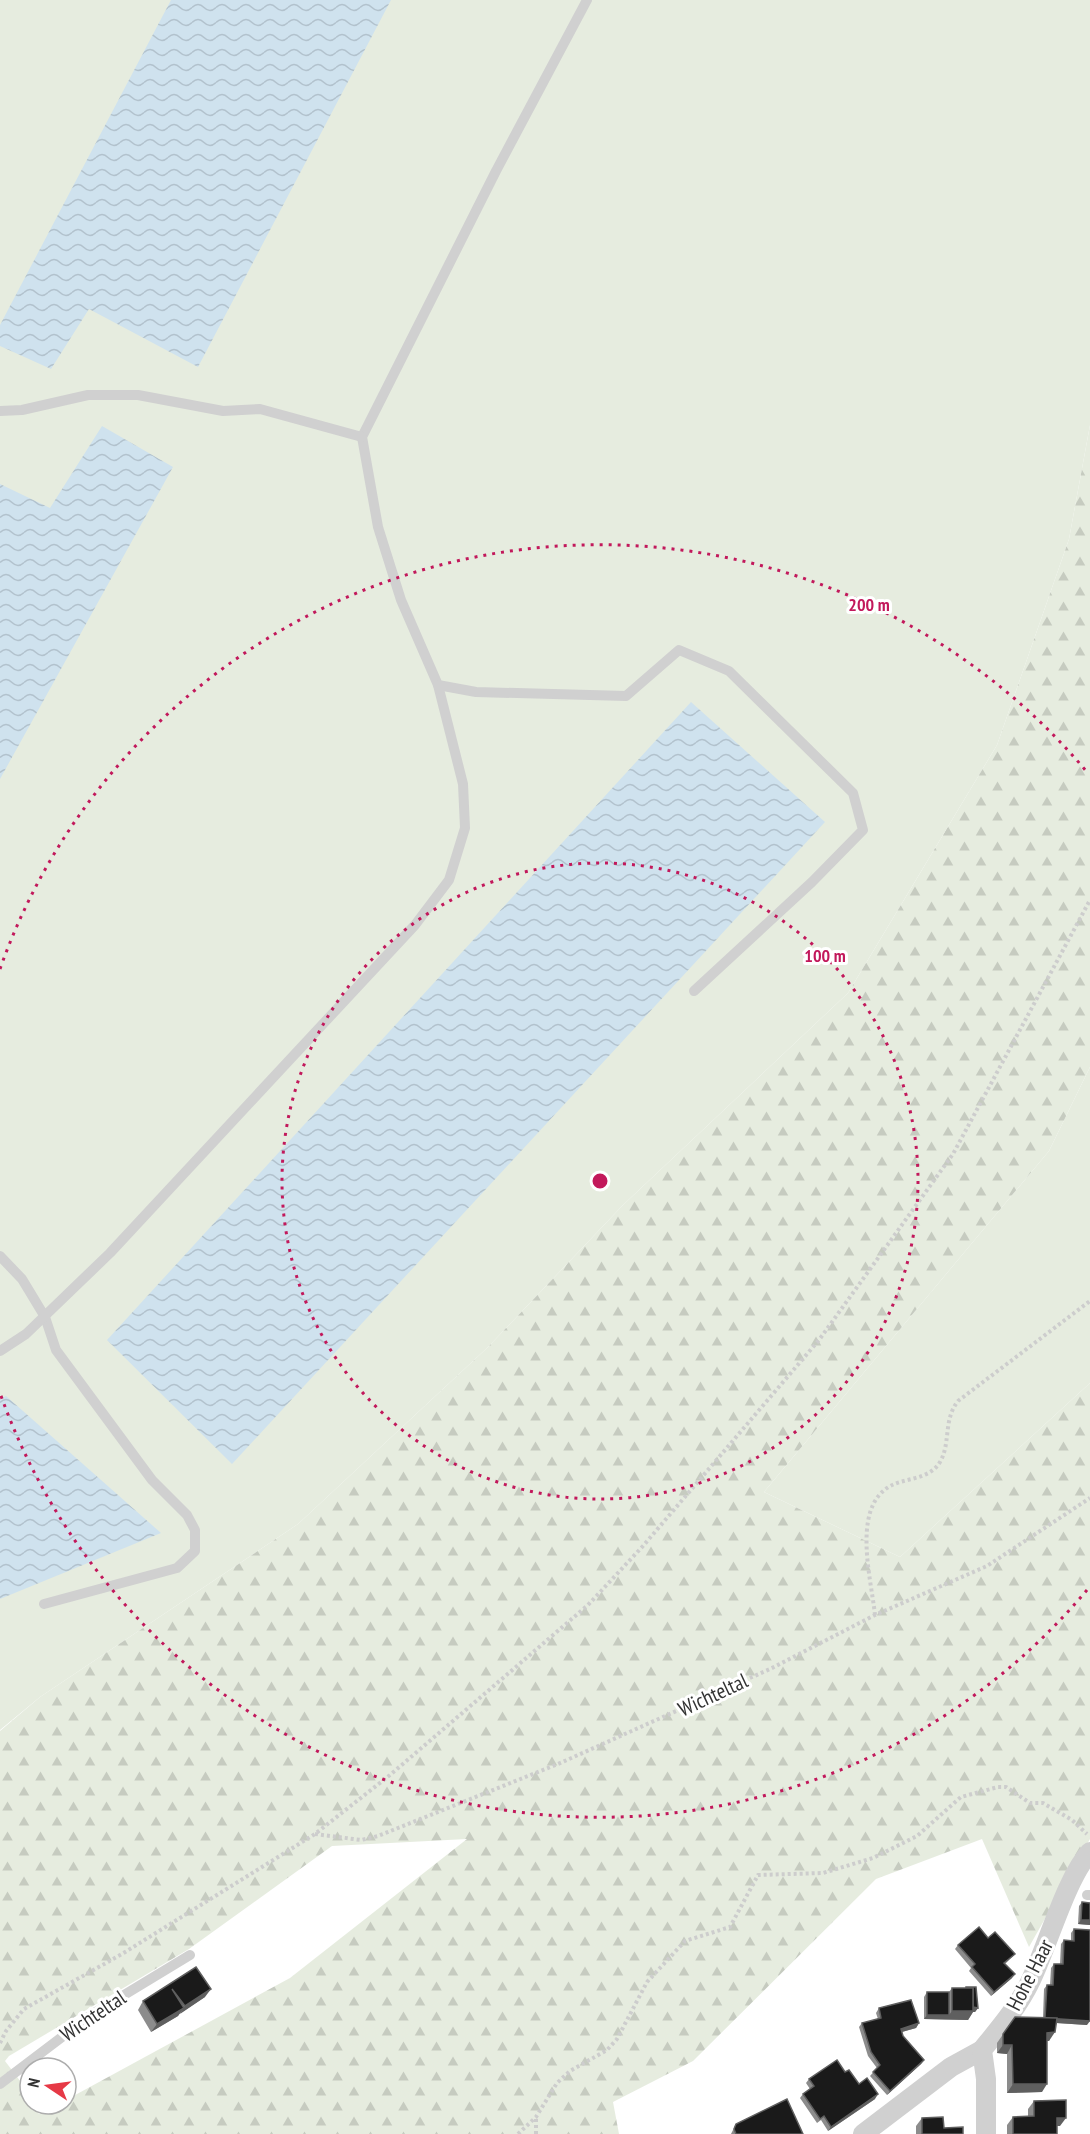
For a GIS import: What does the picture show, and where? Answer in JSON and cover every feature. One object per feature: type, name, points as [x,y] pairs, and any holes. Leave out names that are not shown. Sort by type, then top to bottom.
[{"type":"street","name":"Hohe Haar","points":[[982,2050],[1015,2008],[1030,1983],[1078,1870],[1090,1852]]},
{"type":"street","points":[[863,2134],[951,2067],[982,2050],[986,2079],[986,2134]]},
{"type":"lane","points":[[0,1351],[45,1317],[110,1253],[399,942],[449,880],[465,828],[463,784],[438,685],[401,600],[378,527],[362,437],[502,161],[587,0]]},
{"type":"lane","points":[[0,411],[22,410],[88,395],[138,394],[223,411],[260,409],[362,437]]},
{"type":"lane","points":[[438,685],[476,692],[626,696],[679,650],[729,670],[853,793],[862,830],[812,882],[694,991]]},
{"type":"lane","points":[[0,1256],[22,1279],[45,1317],[56,1350],[128,1449],[152,1480],[187,1515],[195,1530],[195,1551],[177,1568],[44,1604]]},
{"type":"lane","name":"Wichteltal","points":[[0,2084],[91,2015],[190,1955]]},
{"type":"path","points":[[0,2043],[6,2031],[24,2008],[122,1954],[244,1881],[315,1834],[451,1724],[588,1605],[643,1546],[819,1340],[953,1154],[1090,900]]},
{"type":"path","points":[[875,1615],[867,1531],[868,1512],[873,1501],[894,1484],[933,1470],[943,1454],[951,1410],[958,1401],[1090,1301]]},
{"type":"path","name":"Wichteltal","points":[[315,1834],[361,1840],[378,1836],[558,1764],[653,1723],[770,1669],[875,1615],[987,1566],[1090,1498]]},
{"type":"path","points":[[518,2134],[536,2117],[557,2083],[570,2071],[607,2050],[617,2039],[647,1982],[685,1941],[730,1927],[758,1875],[823,1873],[873,1858],[917,1836],[960,1797],[998,1787],[1006,1787],[1030,1803],[1043,1803],[1072,1820],[1090,1836]]},
{"type":"path","points":[[536,2117],[536,2134]]},
{"type":"green space","points":[[0,0],[1090,0],[1090,425],[1069,539],[997,745],[848,993],[623,1205],[488,1347],[298,1524],[40,1697],[0,1730]]},
{"type":"green space","points":[[1090,425],[1090,1067],[1049,1151],[764,1492],[900,1557],[1090,1383],[1090,1839],[1029,1947],[982,1839],[876,1879],[693,2061],[613,2102],[619,2134],[0,2134],[0,1731],[40,1697],[298,1524],[488,1347],[623,1205],[848,993],[997,745],[1069,539]],"holes":[[[467,1839],[290,1978],[78,2093],[78,2116],[18,2116],[18,2078],[5,2061],[9,2056],[189,1949],[332,1846]]]},
{"type":"green space","points":[[1090,1067],[1090,1383],[900,1557],[764,1492],[1049,1151]]},
{"type":"water","points":[[171,0],[391,0],[198,367],[89,309],[51,369],[0,346],[0,325]]},
{"type":"water","points":[[102,426],[173,467],[0,779],[0,484],[50,508]]},
{"type":"water","points":[[691,702],[825,822],[232,1464],[107,1340]]},
{"type":"water","points":[[6,1396],[161,1533],[0,1599],[0,1399]]},
{"type":"building","points":[[1082,1902],[1090,1903],[1090,1920],[1081,1920]]},
{"type":"building","points":[[979,1927],[988,1938],[995,1932],[1015,1954],[1004,1963],[1015,1974],[994,1992],[972,1967],[975,1964],[958,1945]]},
{"type":"building","points":[[1074,1929],[1090,1930],[1090,2021],[1045,2018],[1047,1985],[1053,1985],[1054,1964],[1063,1964],[1064,1940],[1074,1941]]},
{"type":"building","points":[[196,1967],[211,1989],[185,2006],[172,1989],[184,2008],[157,2024],[143,2001]]},
{"type":"building","points":[[966,1987],[976,1987],[978,2008],[973,2007],[973,1988]]},
{"type":"building","points":[[952,1988],[973,1988],[973,2011],[952,2011]]},
{"type":"building","points":[[927,1992],[949,1992],[949,2015],[927,2015]]},
{"type":"building","points":[[911,2000],[919,2023],[901,2029],[903,2036],[924,2060],[890,2091],[873,2072],[880,2065],[871,2052],[862,2023],[881,2018],[879,2008]]},
{"type":"building","points":[[1015,2017],[1057,2018],[1055,2032],[1047,2033],[1047,2084],[1013,2084],[1012,2045],[1003,2045],[1003,2034]]},
{"type":"building","points":[[837,2060],[845,2072],[849,2070],[859,2084],[867,2078],[878,2094],[831,2127],[824,2116],[820,2119],[803,2094],[814,2086],[809,2079]]},
{"type":"building","points":[[787,2099],[803,2134],[736,2134],[734,2129],[736,2124]]},
{"type":"building","points":[[1066,2100],[1066,2118],[1057,2118],[1057,2134],[1013,2134],[1013,2117],[1034,2116],[1034,2101]]},
{"type":"building","points":[[943,2117],[944,2128],[963,2127],[963,2134],[922,2134],[922,2118]]}]
